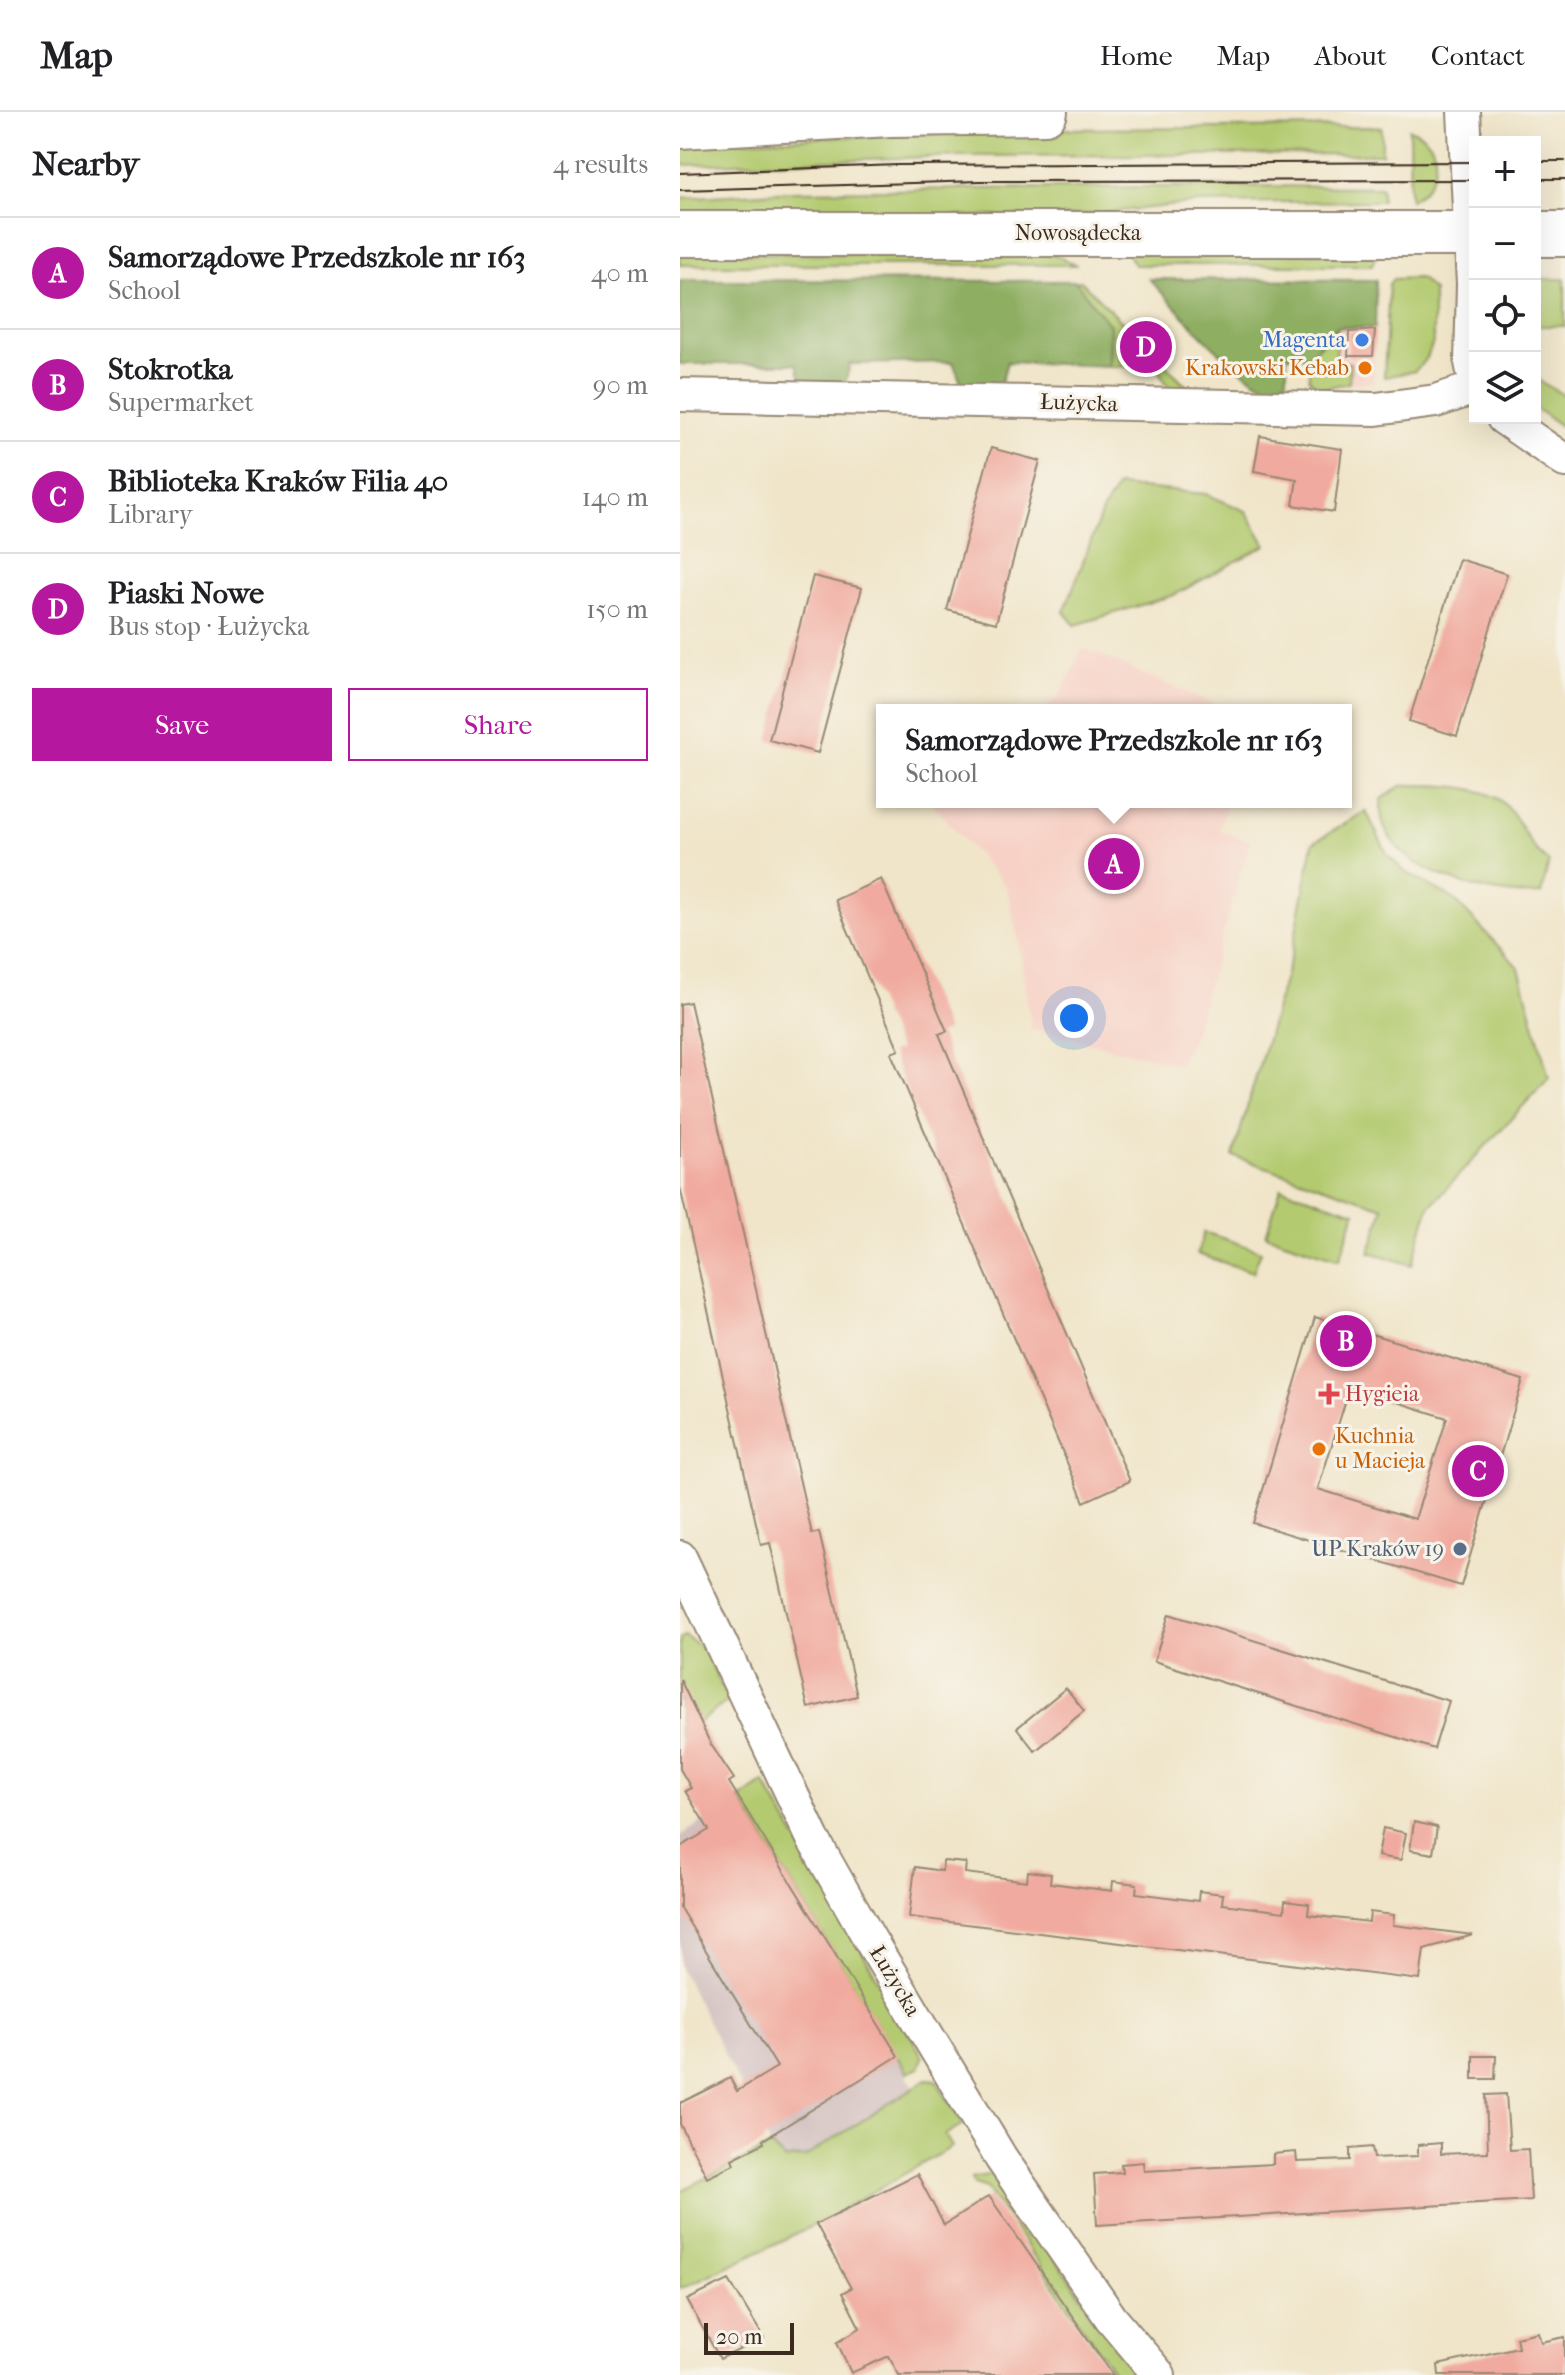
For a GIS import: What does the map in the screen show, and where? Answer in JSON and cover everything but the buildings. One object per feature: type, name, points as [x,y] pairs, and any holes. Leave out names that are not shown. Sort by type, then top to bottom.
[{"type":"main road","points":[[680,126],[890,114],[1045,112]]},
{"type":"main road","name":"Nowosądecka","points":[[680,234],[1469,234]]},
{"type":"main road","points":[[1541,234],[1565,234]]},
{"type":"street","points":[[1464,112],[1470,208]]},
{"type":"street","points":[[1471,352],[1472,280]]},
{"type":"street","name":"Łużycka","points":[[680,395],[1376,409],[1436,401],[1469,387]]},
{"type":"street","points":[[1512,424],[1565,461]]},
{"type":"street","name":"Łużycka","points":[[680,1557],[691,1604],[813,1839],[869,1938],[1001,2158],[1111,2318],[1159,2375]]},
{"type":"shaded area","points":[[1337,327],[1375,328],[1374,383],[1349,383],[1350,364],[1336,363]]},
{"type":"shaded area","points":[[1083,648],[1215,704],[1050,704],[1059,697]]},
{"type":"shaded area","points":[[936,808],[1226,808],[1219,830],[1250,841],[1193,1037],[1179,1065],[1031,1028],[1018,937],[1006,886]]},
{"type":"shaded area","points":[[740,1799],[914,2087],[807,2156],[785,2160],[771,2146],[680,1967],[680,1836]]},
{"type":"green space","points":[[1382,127],[1382,154],[962,156],[680,165],[680,143],[1050,129]]},
{"type":"green space","points":[[1409,129],[1430,143],[1435,163],[1428,184],[1410,200]]},
{"type":"green space","points":[[1382,187],[1382,201],[1198,203],[1071,216],[680,216],[680,198],[794,191]]},
{"type":"green space","points":[[680,253],[1053,254],[1077,265],[680,265]]},
{"type":"green space","points":[[1128,253],[1378,253],[1372,265],[1135,265]]},
{"type":"green space","points":[[1420,278],[1433,291],[1433,343],[1427,358],[1415,371],[1384,377],[1389,284],[1393,279]]},
{"type":"green space","points":[[1149,279],[1376,280],[1375,328],[1337,327],[1309,356],[1287,356],[1287,379],[1278,389],[1263,384],[1228,360]]},
{"type":"green space","points":[[1541,279],[1565,279],[1565,326],[1541,326]]},
{"type":"green space","points":[[680,280],[1075,281],[1110,325],[1109,366],[1007,362],[1001,383],[961,383],[953,362],[850,364],[845,384],[803,384],[796,364],[680,364]]},
{"type":"green space","points":[[1075,281],[1081,281],[1126,326],[1124,353],[1130,353],[1131,331],[1191,390],[1170,389],[1156,367],[1109,366],[1110,325]]},
{"type":"green space","points":[[1337,327],[1336,362],[1350,363],[1349,383],[1319,389],[1309,379],[1309,356]]},
{"type":"green space","points":[[1541,382],[1565,396],[1565,429],[1541,412]]},
{"type":"green space","points":[[1117,486],[1206,494],[1246,511],[1266,545],[1174,595],[1075,625],[1064,612],[1102,512]]},
{"type":"green space","points":[[1401,786],[1472,789],[1503,803],[1534,847],[1549,862],[1541,894],[1493,891],[1465,884],[1413,861],[1394,844],[1383,823],[1382,799]]},
{"type":"green space","points":[[1366,811],[1387,854],[1404,871],[1454,899],[1519,968],[1549,1078],[1429,1207],[1412,1265],[1370,1252],[1383,1207],[1233,1156],[1292,953],[1313,843]]},
{"type":"green space","points":[[1281,1188],[1355,1212],[1340,1259],[1266,1235]]},
{"type":"green space","points":[[1204,1232],[1261,1251],[1253,1272],[1197,1254]]},
{"type":"green space","points":[[685,1636],[705,1650],[728,1701],[680,1736],[680,1639]]},
{"type":"green space","points":[[764,1782],[923,2057],[919,2068],[907,2073],[740,1799]]},
{"type":"green space","points":[[927,2079],[936,2080],[963,2124],[945,2135],[952,2147],[816,2224],[680,2289],[680,2191],[771,2146],[785,2160],[807,2156]]},
{"type":"green space","points":[[993,2174],[1139,2375],[1116,2375],[987,2188],[974,2184],[971,2178]]},
{"type":"tram line","points":[[1541,161],[1565,161]]},
{"type":"tram line","points":[[680,173],[898,165],[1469,162]]},
{"type":"tram line","points":[[1541,179],[1565,179]]},
{"type":"tram line","points":[[680,190],[980,181],[1469,180]]},
{"type":"place","name":"Magenta","points":[[1362,340]]},
{"type":"place","name":"Piaski Nowe","points":[[1146,347]]},
{"type":"place","name":"Krakowski Kebab","points":[[1365,368]]},
{"type":"place","name":"Samorządowe Przedszkole nr 163","points":[[1114,864]]},
{"type":"place","name":"Stokrotka","points":[[1346,1341]]},
{"type":"place","name":"Hygieia","points":[[1329,1394]]},
{"type":"place","name":"Kuchnia u Macieja","points":[[1319,1449]]},
{"type":"place","name":"Biblioteka Kraków Filia 40","points":[[1478,1471]]},
{"type":"place","name":"UP Kraków 19","points":[[1460,1549]]}]
